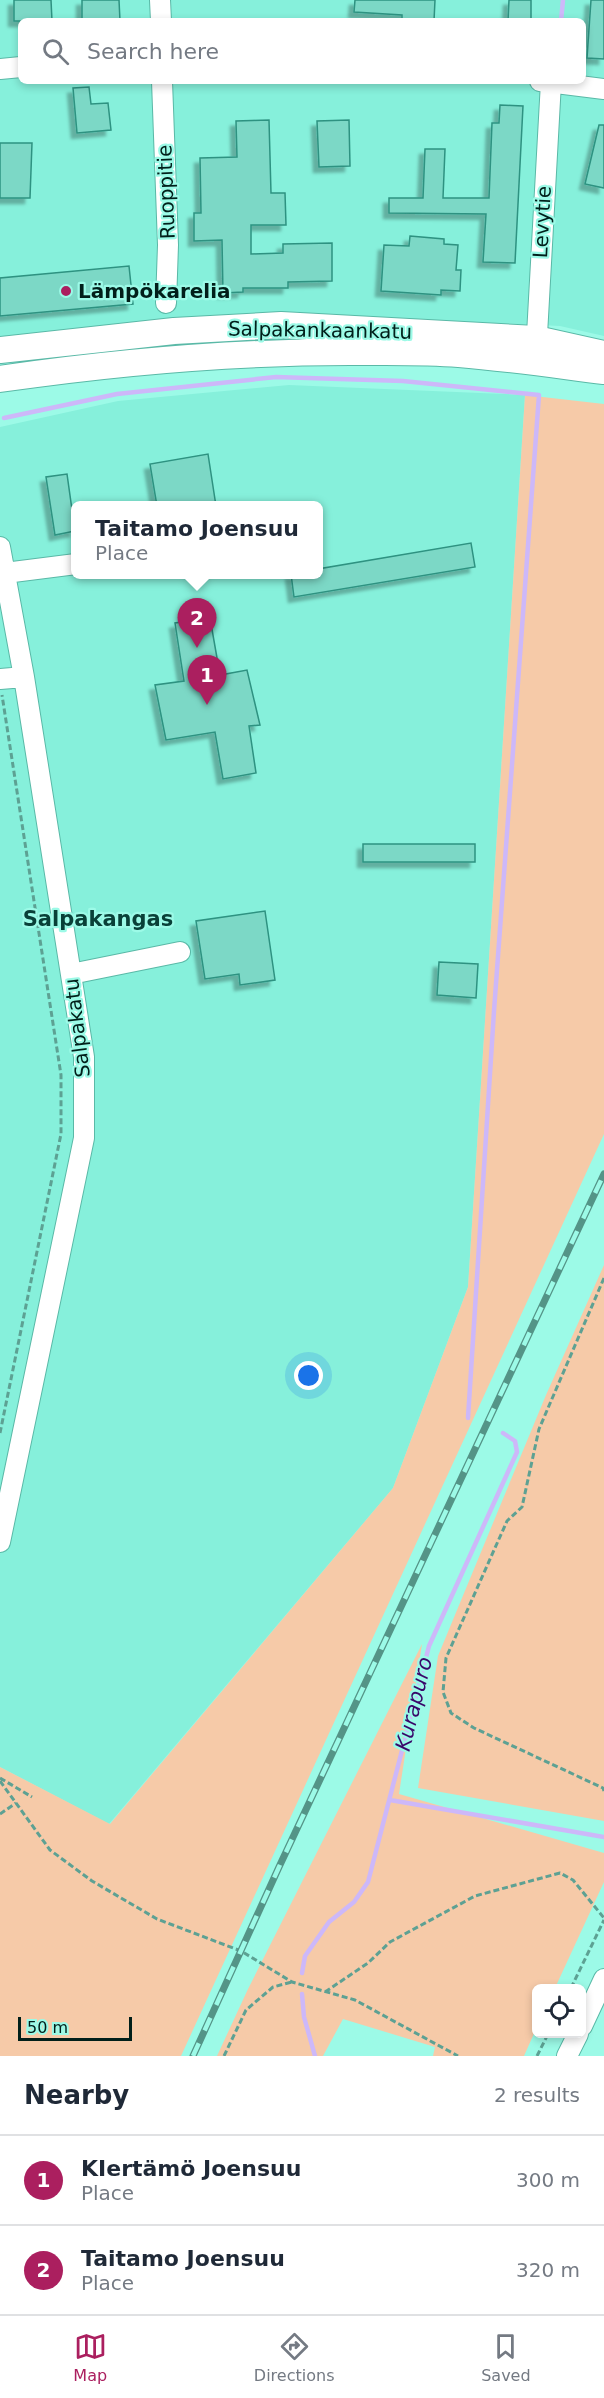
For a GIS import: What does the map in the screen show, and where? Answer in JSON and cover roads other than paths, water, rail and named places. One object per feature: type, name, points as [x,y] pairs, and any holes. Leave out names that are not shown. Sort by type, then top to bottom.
[{"type":"main road","name":"Salpakankaankatu","points":[[0,350],[174,331],[281,325],[536,350],[604,354]]},
{"type":"main road","name":"Salpakankaankatu","points":[[0,379],[142,361],[268,352],[457,354],[536,350],[604,372]]},
{"type":"street","points":[[160,0],[161,18]]},
{"type":"street","points":[[0,69],[18,67]]},
{"type":"street","name":"Ruoppitie","points":[[162,84],[168,245],[166,303]]},
{"type":"street","name":"Levytie","points":[[536,350],[545,84]]},
{"type":"street","points":[[562,84],[604,89]]},
{"type":"street","name":"Salpakatu","points":[[0,547],[24,677],[84,1057],[84,1138],[0,1542]]},
{"type":"street","points":[[5,573],[71,565]]},
{"type":"street","points":[[1,686],[24,677]]},
{"type":"street","points":[[70,974],[180,952]]},
{"type":"street","points":[[586,2017],[604,1979]]},
{"type":"street","points":[[567,2056],[576,2038]]},
{"type":"waterway","points":[[561,18],[563,0]]},
{"type":"waterway","points":[[4,418],[117,394],[276,377],[403,381],[539,395],[494,1011],[468,1418]]},
{"type":"waterway","name":"Kurapuro","points":[[302,1973],[305,1956],[329,1922],[354,1902],[368,1882],[429,1646],[517,1452],[515,1441],[503,1433]]},
{"type":"waterway","points":[[390,1800],[604,1837]]},
{"type":"waterway","name":"Kurapuro","points":[[302,1994],[304,2017],[315,2056]]},
{"type":"railway","points":[[193,2056],[279,1867],[604,1174]]},
{"type":"place","name":"Lämpökarelia","points":[[66,291]]},
{"type":"place","name":"Taitamo Joensuu","points":[[197,648]]},
{"type":"place","name":"KIertämö Joensuu","points":[[207,705]]},
{"type":"district","name":"Salpakangas","points":[[98,919]]}]
